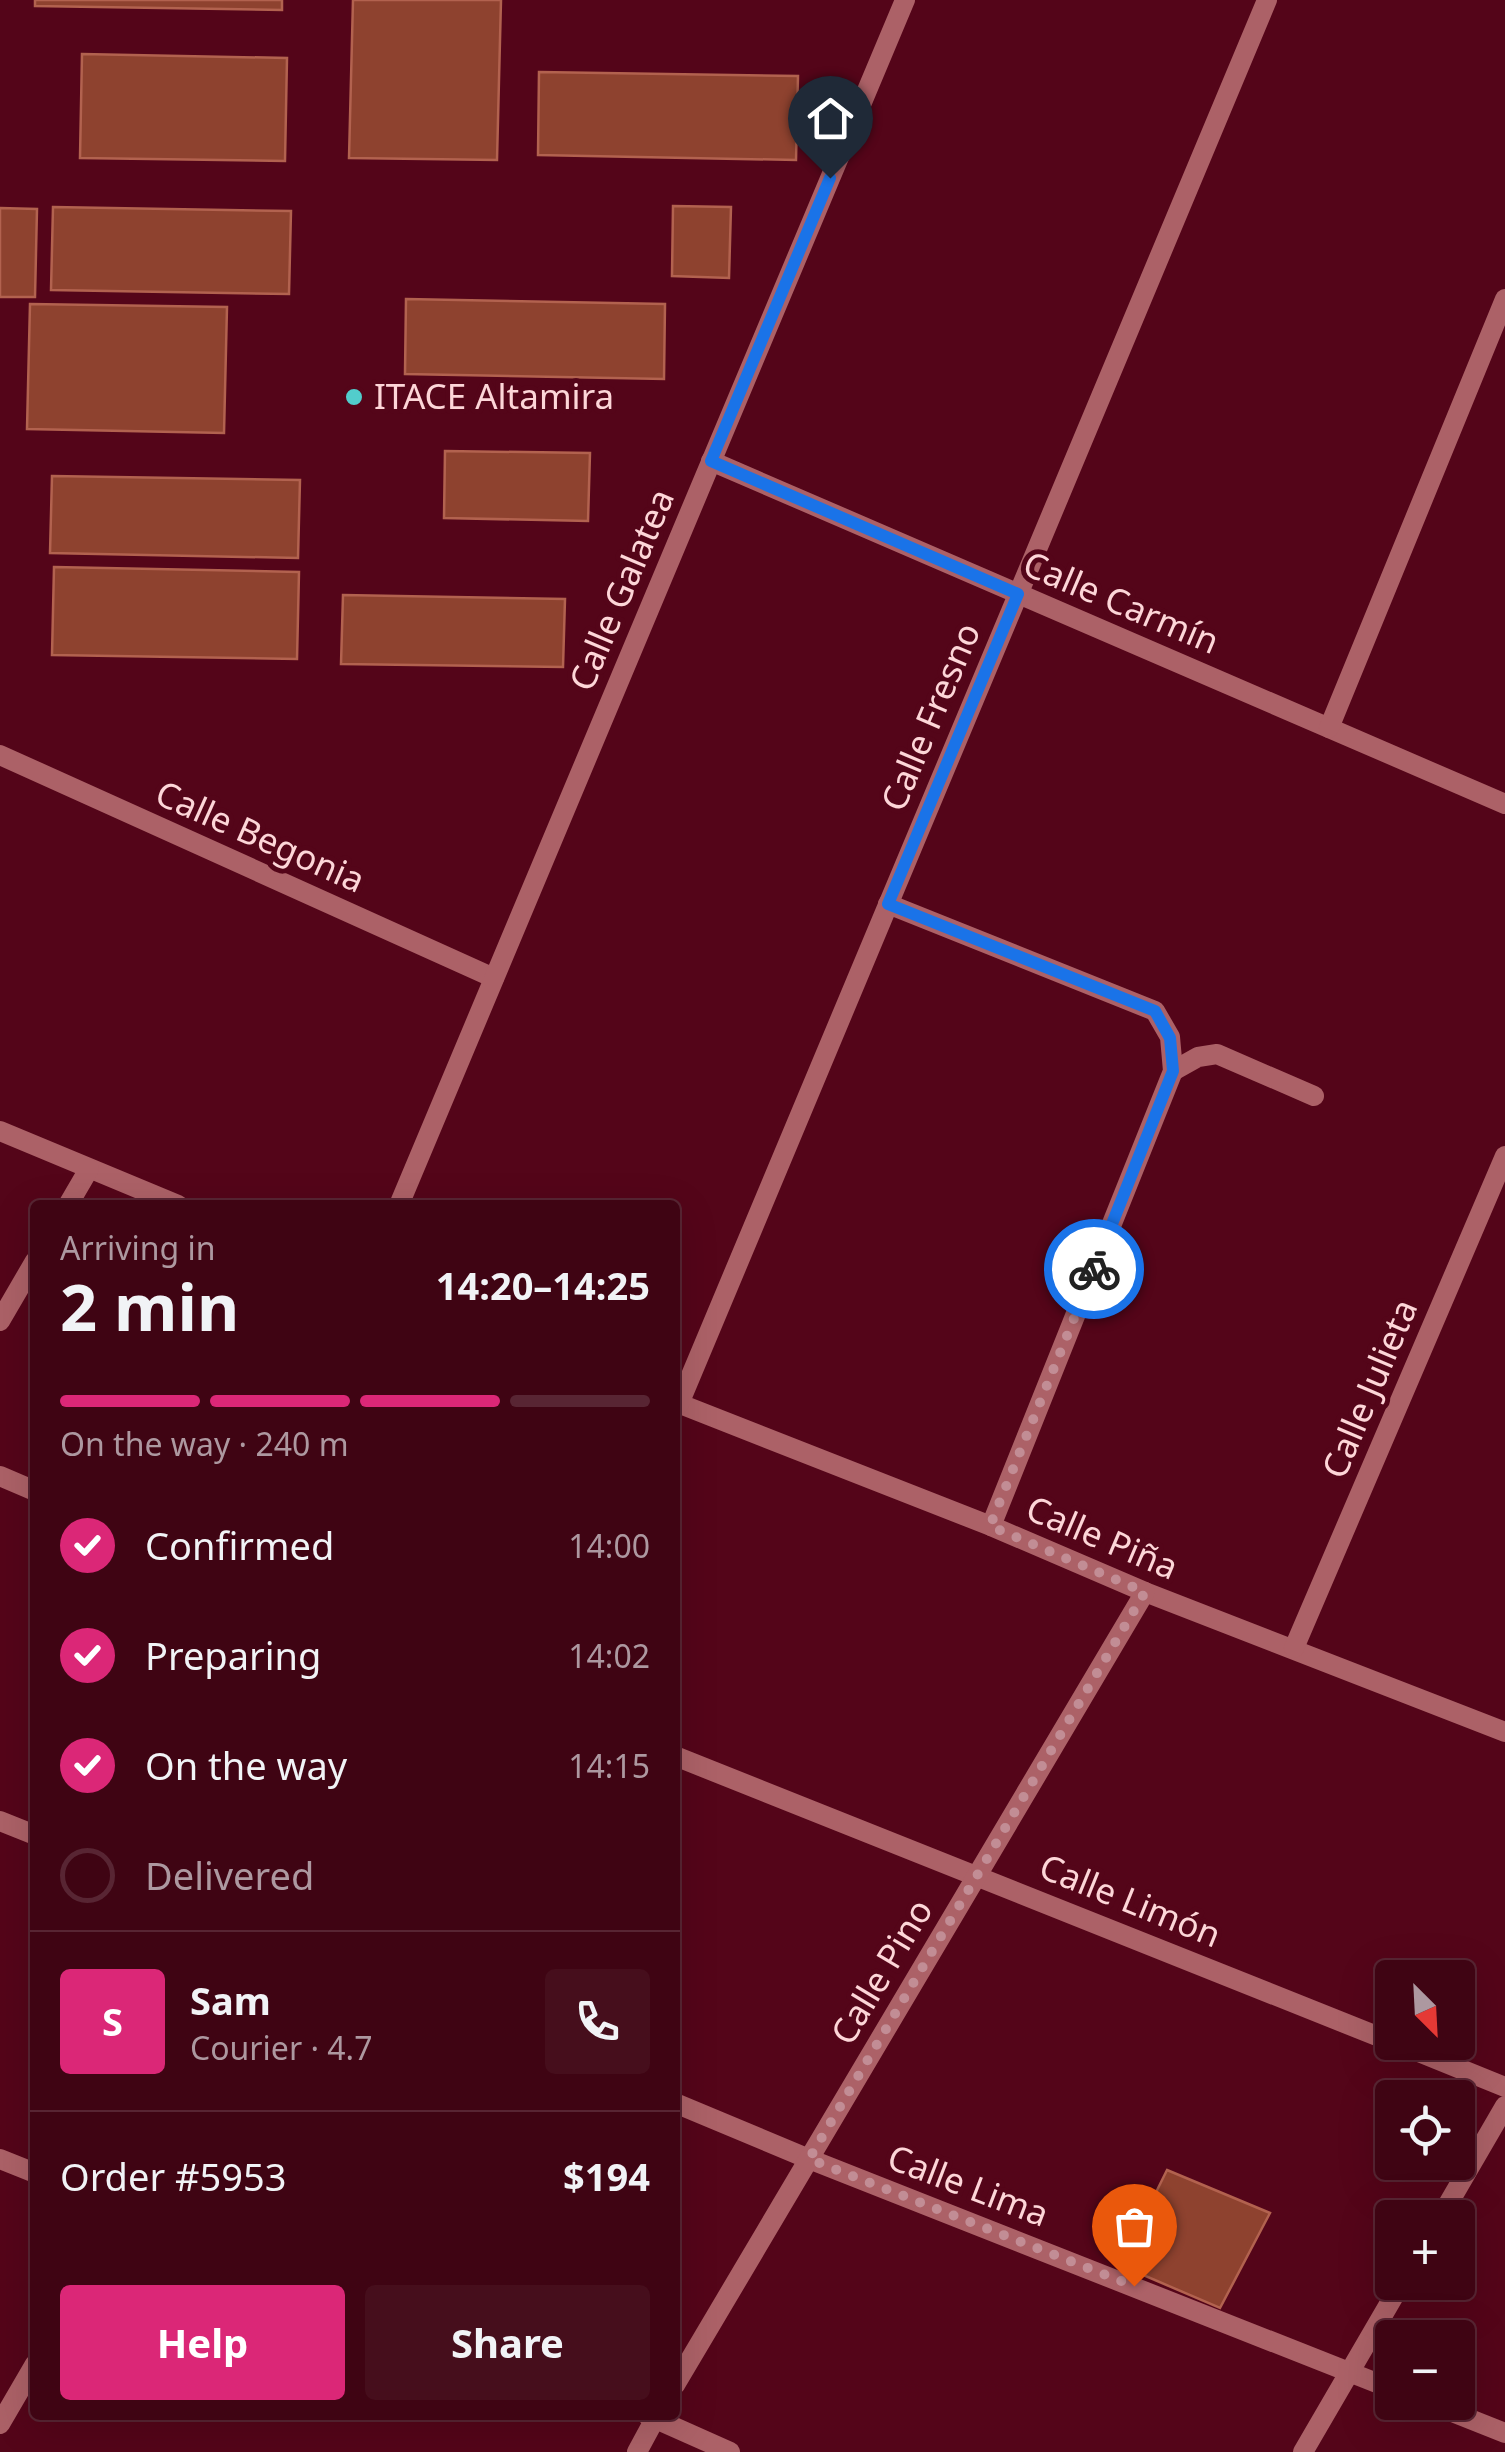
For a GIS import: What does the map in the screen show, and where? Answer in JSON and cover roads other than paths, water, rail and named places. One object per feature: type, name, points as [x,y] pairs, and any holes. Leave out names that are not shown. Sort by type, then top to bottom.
[{"type":"street","name":"Calle Galatea","points":[[401,1200],[905,0]]},
{"type":"street","name":"Calle Fresno","points":[[680,1396],[1267,0]]},
{"type":"street","points":[[1329,728],[1505,299]]},
{"type":"street","name":"Calle Carmín","points":[[711,461],[1505,804]]},
{"type":"street","name":"Calle Begonia","points":[[0,755],[494,978]]},
{"type":"street","points":[[888,904],[1155,1011],[1170,1038],[1173,1071],[990,1526]]},
{"type":"street","points":[[1173,1071],[1198,1057],[1217,1054],[1314,1096]]},
{"type":"street","points":[[0,1131],[165,1200]]},
{"type":"street","name":"Calle Julieta","points":[[1294,1648],[1505,1156]]},
{"type":"street","points":[[71,1200],[88,1170]]},
{"type":"street","points":[[0,1321],[30,1270]]},
{"type":"street","name":"Calle Piña","points":[[680,1404],[1505,1732]]},
{"type":"street","points":[[0,1476],[30,1489]]},
{"type":"street","name":"Calle Pino","points":[[680,2377],[1145,1592]]},
{"type":"street","name":"Calle Limón","points":[[680,1758],[1375,2035]]},
{"type":"street","points":[[0,1821],[30,1834]]},
{"type":"street","name":"Calle Limón","points":[[1438,2060],[1505,2087]]},
{"type":"street","name":"Calle Lima","points":[[680,2105],[1375,2382]]},
{"type":"street","points":[[1450,2200],[1505,2106]]},
{"type":"street","points":[[0,2159],[30,2172]]},
{"type":"street","points":[[1303,2452],[1392,2300]]},
{"type":"street","points":[[0,2424],[30,2373]]},
{"type":"street","points":[[637,2452],[651,2420]]},
{"type":"street","points":[[662,2420],[730,2452]]},
{"type":"street","points":[[1472,2420],[1505,2433]]},
{"type":"place","name":"ITACE Altamira","points":[[354,397]]}]
